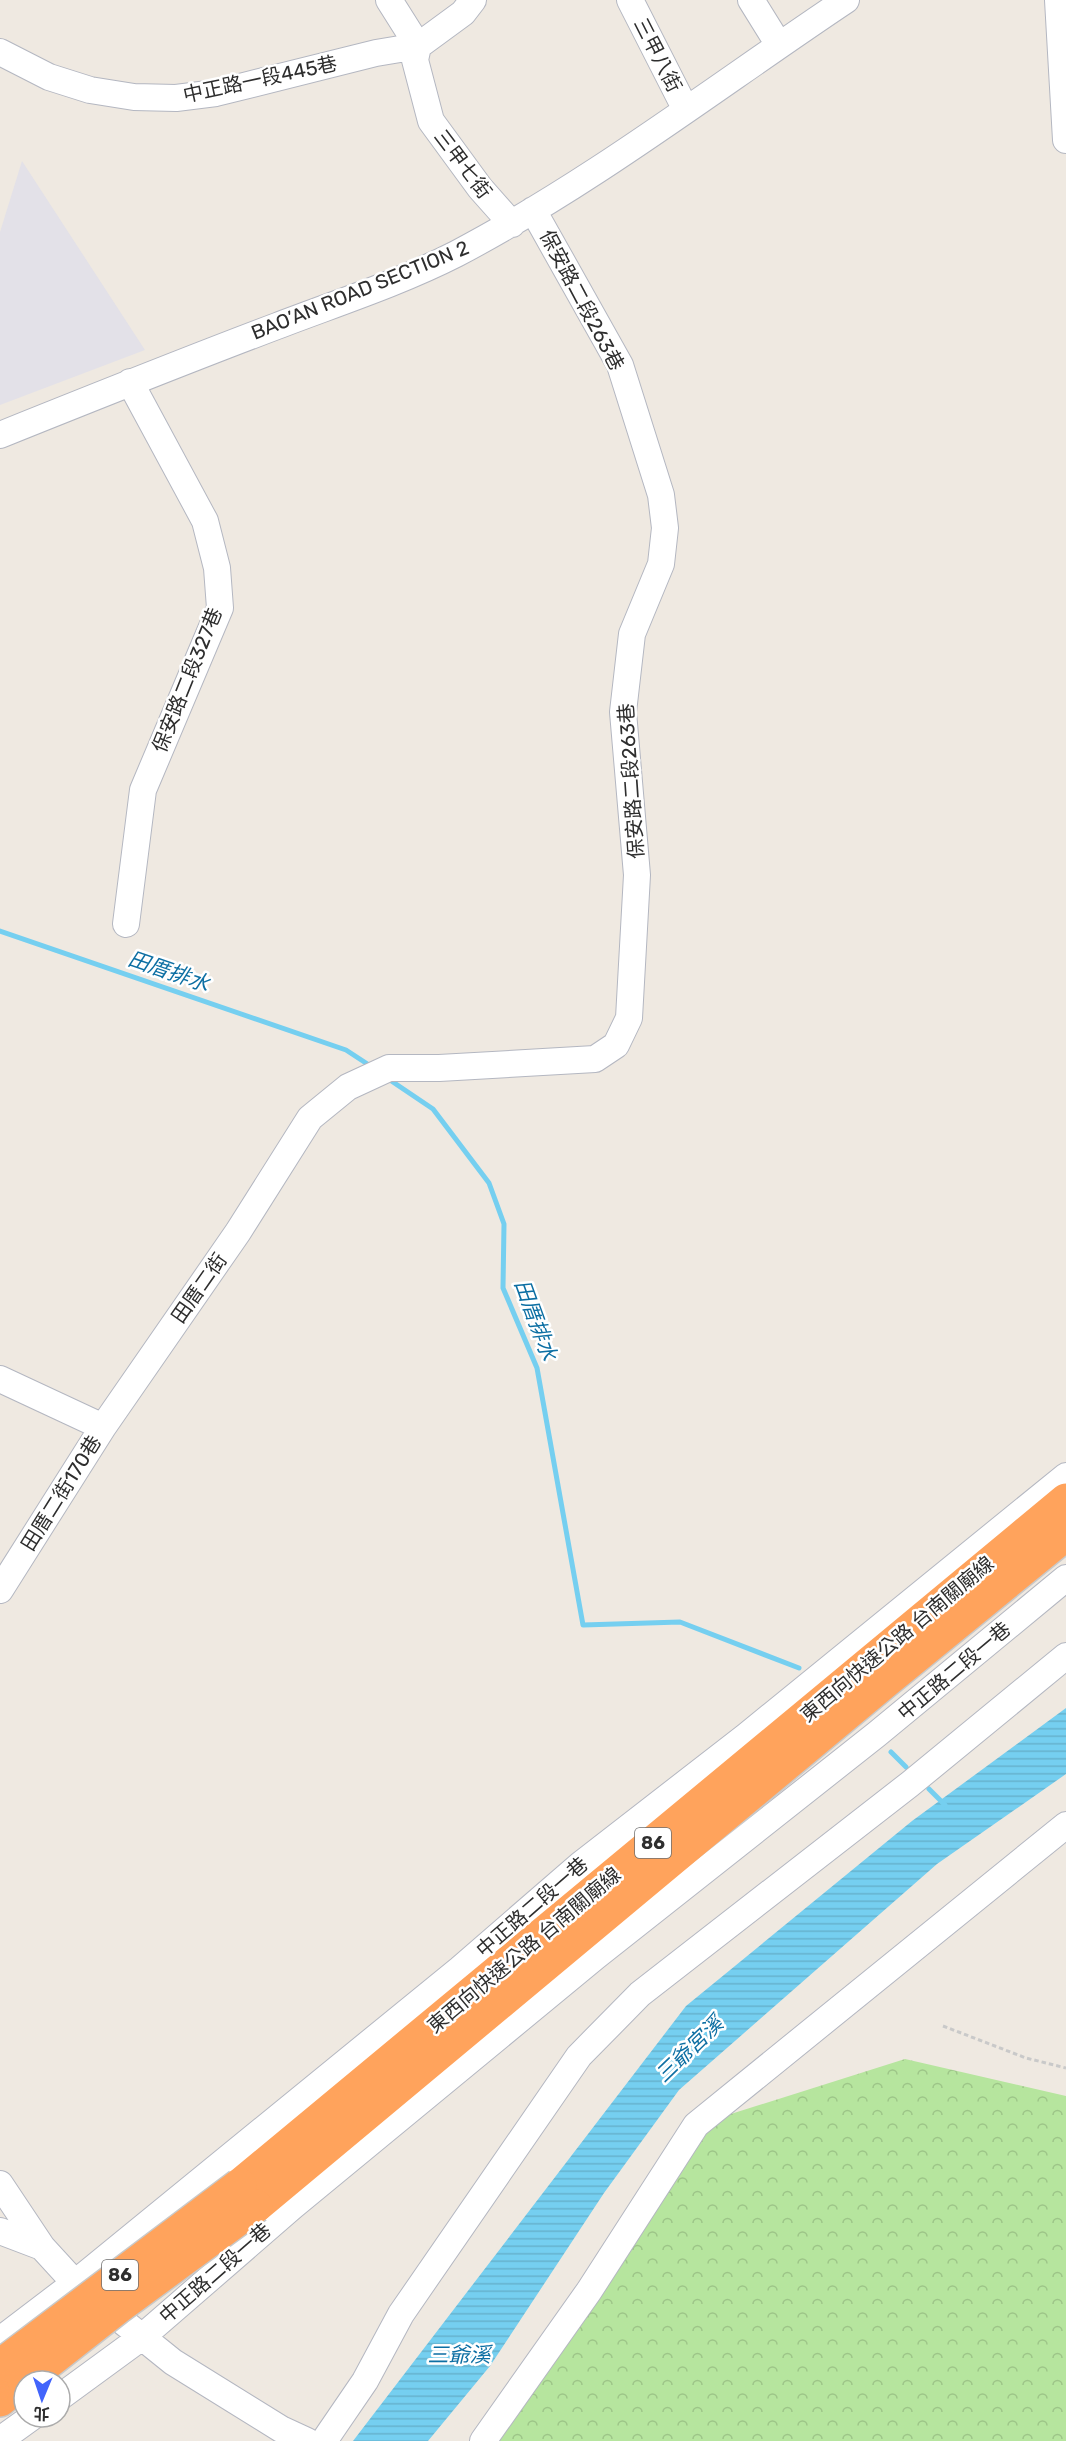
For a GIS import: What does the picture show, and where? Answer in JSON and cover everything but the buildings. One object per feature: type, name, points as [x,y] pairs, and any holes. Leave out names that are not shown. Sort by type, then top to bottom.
[{"type":"highway","name":"東西向快速公路 台南關廟線","points":[[39,2369],[117,2308],[1066,1500]]},
{"type":"highway","name":"東西向快速公路 台南關廟線","points":[[0,2366],[248,2195],[1066,1534]]},
{"type":"highway","name":"東西向快速公路 台南關廟線","points":[[0,2400],[12,2390]]},
{"type":"street","points":[[389,0],[418,46],[463,13],[472,0]]},
{"type":"street","name":"三甲八街","points":[[630,0],[686,110]]},
{"type":"street","points":[[751,0],[779,45]]},
{"type":"street","name":"BAO’AN ROAD SECTION 2","points":[[0,435],[130,382],[388,284],[453,255],[512,224],[686,110],[846,0]]},
{"type":"street","points":[[1058,0],[1066,140]]},
{"type":"street","name":"中正路一段445巷","points":[[0,52],[49,77],[90,90],[134,97],[176,98],[216,93],[376,53],[418,46]]},
{"type":"street","name":"三甲七街","points":[[418,46],[415,60],[431,121],[480,188],[512,224]]},
{"type":"street","name":"保安路二段263巷","points":[[383,1071],[595,1059],[616,1045],[629,1018],[637,874],[622,712],[632,634],[661,564],[666,528],[661,495],[620,365],[533,210]]},
{"type":"street","name":"保安路二段327巷","points":[[126,924],[143,790],[220,608],[217,568],[205,521],[130,382]]},
{"type":"street","name":"田厝二街","points":[[103,1428],[238,1232],[310,1118],[348,1087],[383,1071]]},
{"type":"street","points":[[0,1379],[103,1428]]},
{"type":"street","name":"田厝二街170巷","points":[[0,1590],[103,1428]]},
{"type":"street","name":"中正路二段一巷","points":[[0,2340],[75,2283],[460,1969],[580,1865],[745,1737],[1066,1476]]},
{"type":"street","name":"中正路二段一巷","points":[[72,2388],[142,2337],[293,2206],[567,1980],[878,1734],[1066,1578]]},
{"type":"street","points":[[324,2441],[365,2381],[401,2314],[579,2055],[640,1994],[901,1791],[1066,1656]]},
{"type":"street","points":[[483,2441],[589,2291],[696,2125],[1066,1825]]},
{"type":"street","points":[[0,2184],[42,2247],[75,2283],[193,2375],[280,2429],[307,2441]]},
{"type":"street","points":[[0,2231],[42,2247]]},
{"type":"street","points":[[0,2440],[16,2429]]},
{"type":"path","points":[[943,2026],[1026,2058],[1066,2068]]},
{"type":"shaded area","points":[[22,161],[145,350],[0,405],[0,232]]},
{"type":"green space","points":[[905,2059],[1066,2096],[1066,2441],[483,2441],[696,2125]]},
{"type":"water","name":"三爺溪","points":[[1066,1708],[1066,1774],[937,1864],[679,2090],[604,2193],[490,2366],[428,2441],[353,2441],[686,2006],[912,1821]]},
{"type":"waterway","name":"田厝排水","points":[[0,931],[346,1050],[372,1067]]},
{"type":"waterway","name":"田厝排水","points":[[387,1078],[433,1109],[489,1183],[504,1224],[503,1288],[537,1368],[583,1625],[680,1622],[799,1668]]},
{"type":"waterway","name":"田厝排水","points":[[891,1752],[906,1767]]},
{"type":"waterway","name":"田厝排水","points":[[929,1789],[945,1805]]},
{"type":"water label","name":"三爺宮溪","points":[[689,2049]]}]
